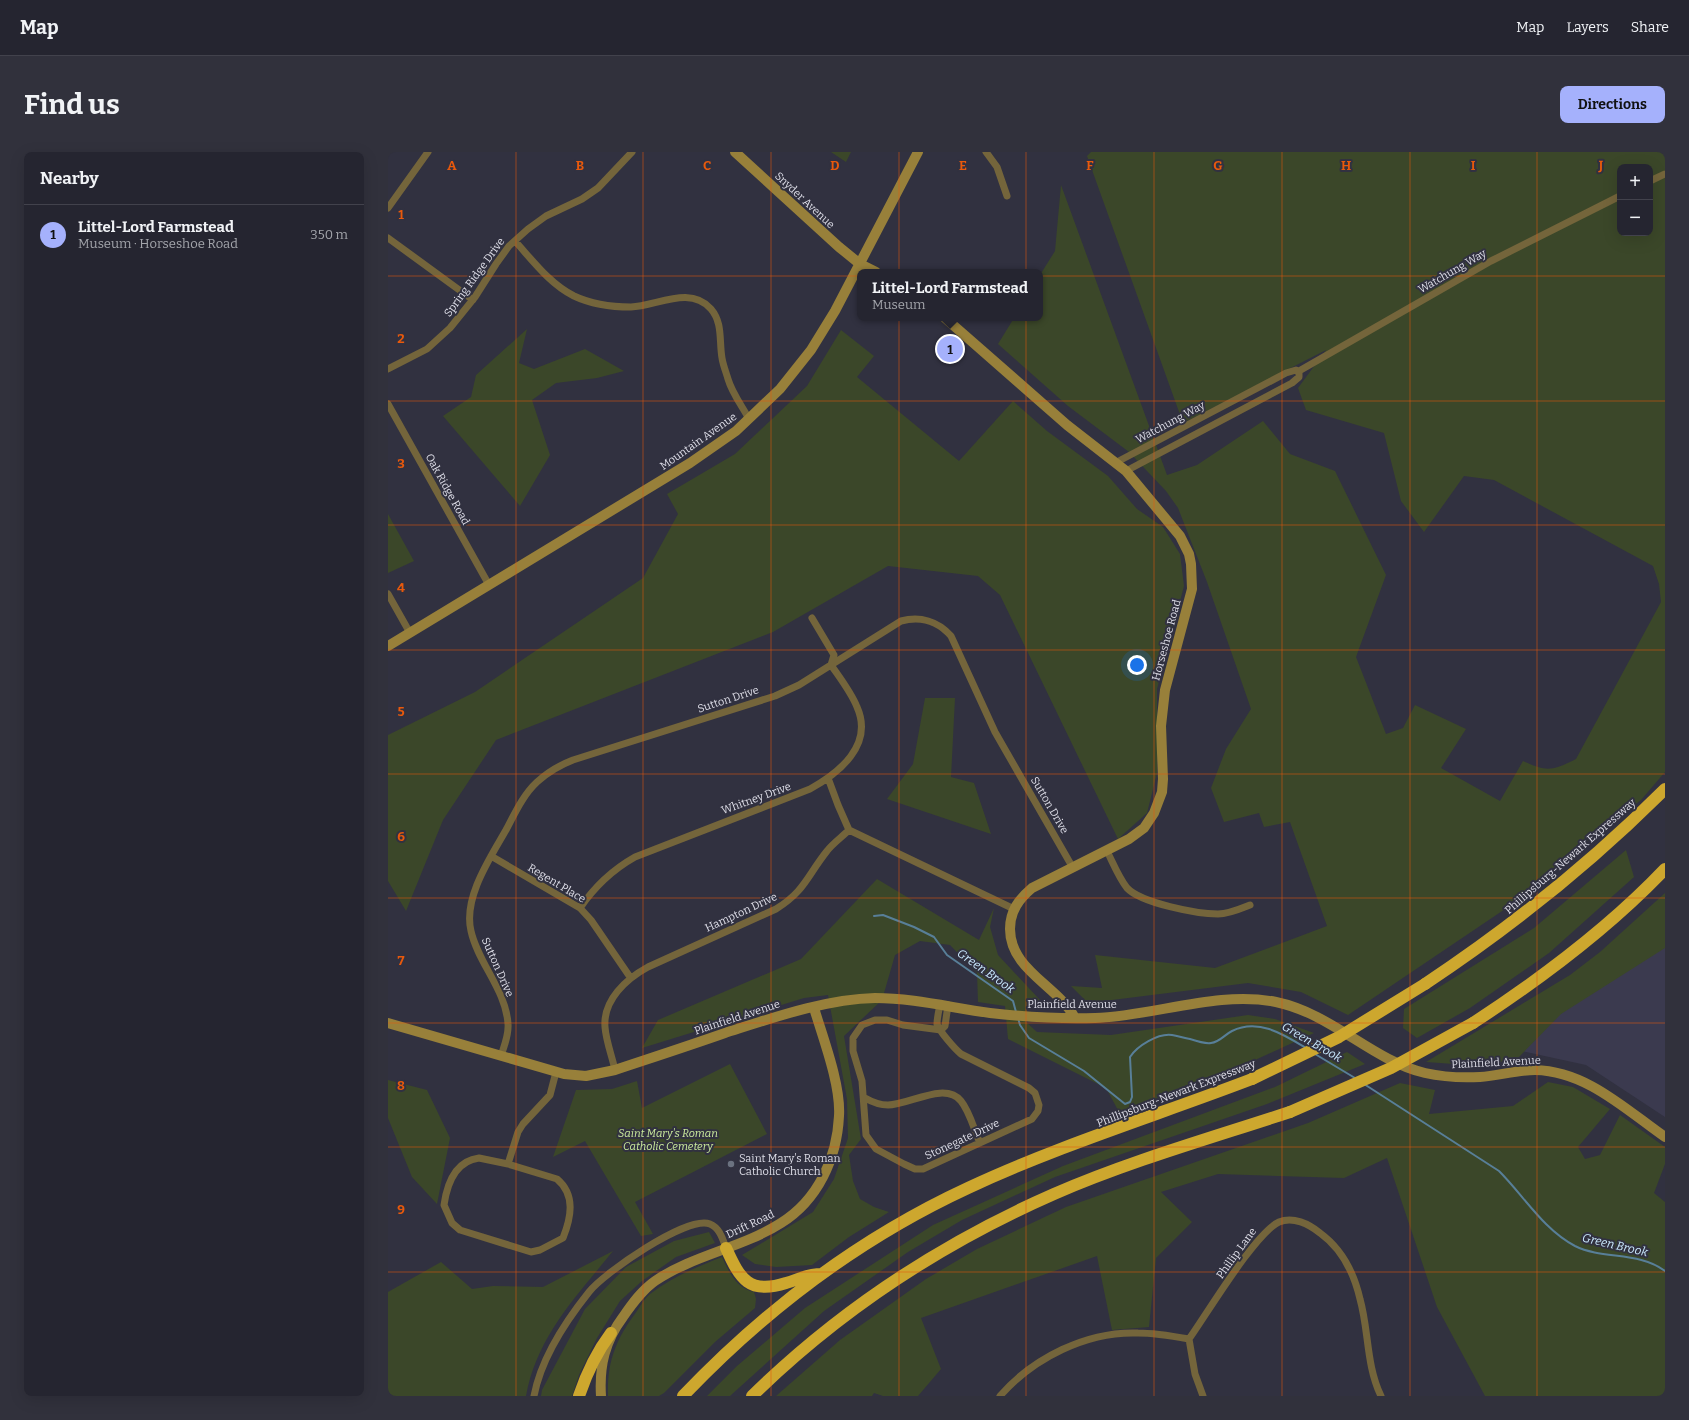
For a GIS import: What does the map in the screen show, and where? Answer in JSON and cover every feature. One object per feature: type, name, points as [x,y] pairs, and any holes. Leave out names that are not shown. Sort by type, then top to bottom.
[{"type":"highway","name":"Phillipsburg-Newark Expressway","points":[[683,1396],[745,1336],[822,1274],[896,1226],[978,1183],[1018,1166],[1252,1079],[1339,1037],[1425,984],[1478,948],[1538,903],[1665,789]]},
{"type":"highway","points":[[752,1396],[800,1351],[859,1304],[960,1240],[1030,1205],[1090,1180],[1154,1156],[1290,1112],[1392,1068],[1473,1023],[1544,975],[1593,936],[1665,869]]},
{"type":"highway","points":[[726,1248],[740,1277],[757,1286],[776,1286],[808,1274],[822,1274]]},
{"type":"highway","points":[[579,1396],[594,1358],[611,1333]]},
{"type":"main road","name":"Snyder Avenue","points":[[735,152],[839,247],[860,264]]},
{"type":"main road","name":"Mountain Avenue","points":[[857,269],[918,152]]},
{"type":"main road","points":[[860,264],[870,269]]},
{"type":"main road","name":"Mountain Avenue","points":[[388,646],[690,464],[736,431],[780,389],[811,350],[835,311],[857,270]]},
{"type":"main road","name":"Horseshoe Road","points":[[948,321],[1067,425],[1126,471],[1180,536],[1188,554],[1192,576],[1188,604],[1168,674],[1165,690],[1160,738],[1163,779],[1158,805],[1149,821],[1137,834],[1032,888],[1022,897],[1014,909],[1010,925],[1010,935],[1017,956],[1064,1002],[1075,1018]]},
{"type":"main road","name":"Plainfield Avenue","points":[[388,1023],[556,1072],[586,1076],[615,1070],[760,1022],[814,1008],[872,998],[897,999],[1009,1014],[1075,1018],[1119,1016],[1232,999],[1255,999],[1277,1002],[1320,1017],[1390,1060],[1404,1067],[1424,1073],[1462,1078],[1536,1070],[1570,1076],[1592,1086],[1665,1137]]},
{"type":"main road","name":"Drift Road","points":[[600,1396],[603,1359],[611,1333],[640,1294],[654,1282],[672,1271],[760,1234],[782,1223],[792,1215],[818,1187],[836,1146],[840,1115],[838,1098],[814,1008]]},
{"type":"street","points":[[388,208],[428,152]]},
{"type":"street","name":"Spring Ridge Drive","points":[[388,369],[427,349],[450,328],[473,300],[496,264],[515,241],[546,216],[582,199],[598,188],[632,152]]},
{"type":"street","points":[[986,152],[998,167],[1007,196]]},
{"type":"street","points":[[1653,180],[1665,174]]},
{"type":"street","name":"Watchung Way","points":[[1115,463],[1286,373],[1296,370],[1299,371],[1492,261],[1617,198]]},
{"type":"street","points":[[388,238],[473,300]]},
{"type":"street","points":[[515,241],[559,288],[589,302],[630,307],[648,306],[682,297],[690,297],[704,303],[714,313],[718,320],[722,359],[729,381],[749,419]]},
{"type":"street","name":"Watchung Way","points":[[1126,471],[1292,383],[1299,377],[1299,371]]},
{"type":"street","name":"Oak Ridge Road","points":[[388,404],[489,585]]},
{"type":"street","points":[[388,594],[410,633]]},
{"type":"street","points":[[812,618],[834,655],[831,665]]},
{"type":"street","name":"Sutton Drive","points":[[501,1056],[507,1035],[508,1024],[506,1011],[490,973],[476,946],[471,931],[471,906],[482,873],[491,856],[524,798],[537,782],[554,769],[573,760],[775,696],[799,685],[901,621],[915,619],[925,620],[938,625],[946,631],[957,646],[995,732],[1073,868]]},
{"type":"street","name":"Whitney Drive","points":[[580,908],[604,879],[634,857],[798,794],[828,778],[841,767],[857,749],[862,728],[857,707],[831,665]]},
{"type":"street","points":[[828,778],[838,805],[850,830],[1014,909]]},
{"type":"street","name":"Hampton Drive","points":[[615,1070],[607,1036],[606,1018],[618,989],[630,977],[648,967],[776,909],[790,901],[800,891],[827,851],[850,830]]},
{"type":"street","points":[[1106,851],[1127,888],[1145,900],[1198,912],[1219,914],[1250,905]]},
{"type":"street","name":"Regent Place","points":[[491,856],[580,908],[591,920],[630,977]]},
{"type":"street","points":[[940,1030],[945,1026],[944,1005]]},
{"type":"street","name":"Stonegate Drive","points":[[881,1020],[940,1030],[955,1049],[961,1054],[1022,1083],[1035,1093],[1039,1105],[1035,1116],[923,1169],[915,1169],[876,1149],[871,1144],[865,1132],[865,1098],[852,1044],[853,1038],[857,1029],[867,1022],[881,1020]]},
{"type":"street","points":[[508,1164],[518,1132],[523,1124],[550,1095],[556,1072]]},
{"type":"street","points":[[865,1098],[879,1104],[888,1105],[937,1094],[952,1094],[962,1103],[980,1143]]},
{"type":"street","points":[[479,1158],[508,1164],[557,1180],[564,1188],[572,1208],[566,1232],[559,1242],[531,1252],[460,1230],[452,1223],[444,1205],[455,1170],[469,1160],[479,1158]]},
{"type":"street","name":"Phillip Lane","points":[[1189,1339],[1251,1249],[1267,1229],[1283,1221],[1301,1221],[1313,1227],[1324,1236],[1337,1249],[1346,1262],[1364,1312],[1370,1366],[1374,1383],[1381,1396]]},
{"type":"street","points":[[534,1396],[547,1357],[575,1311],[590,1291],[618,1266],[664,1238],[700,1222],[712,1224],[717,1229],[726,1248]]},
{"type":"street","points":[[1000,1396],[1016,1380],[1044,1360],[1073,1345],[1092,1339],[1138,1333],[1189,1339],[1195,1374],[1203,1396]]},
{"type":"shaded area","points":[[1665,938],[1665,1117],[1586,1065],[1512,1049]]},
{"type":"green space","points":[[831,152],[851,152],[846,162]]},
{"type":"green space","points":[[1091,152],[1665,152],[1665,772],[1641,800],[1559,863],[1514,903],[1348,1015],[1301,992],[1248,983],[1088,1003],[1071,986],[1102,988],[1095,955],[1215,968],[1327,926],[1290,822],[1264,827],[1259,813],[1224,822],[1211,788],[1226,749],[1251,709],[1207,582],[1178,508],[1166,491],[1129,452],[1068,406],[998,344],[1012,321],[1043,321],[1043,270],[1055,251],[1061,185],[1167,475],[1197,465],[1263,421],[1290,454],[1335,471],[1386,575],[1356,657],[1386,734],[1403,728],[1415,705],[1466,729],[1441,768],[1500,801],[1523,761],[1538,767],[1550,769],[1576,759],[1661,602],[1659,584],[1653,566],[1494,480],[1464,476],[1424,532],[1401,501],[1384,433],[1306,410],[1298,388],[1326,350],[1183,423],[1087,156]]},
{"type":"green space","points":[[527,329],[519,363],[534,369],[585,349],[624,371],[597,378],[556,383],[532,400],[550,455],[520,506],[443,416],[471,397],[476,375]]},
{"type":"green space","points":[[841,330],[874,356],[857,377],[959,461],[1013,401],[1047,431],[1108,476],[1137,509],[1163,527],[1180,554],[1184,586],[1157,689],[1157,773],[1147,813],[1118,839],[1000,595],[978,576],[888,566],[773,632],[496,740],[443,820],[406,911],[388,881],[388,735],[475,692],[643,578],[678,514],[667,494],[735,454],[807,386]]},
{"type":"green space","points":[[388,514],[414,561],[388,573]]},
{"type":"green space","points":[[925,698],[955,698],[951,777],[974,783],[991,834],[887,799],[913,764]]},
{"type":"green space","points":[[1626,850],[1634,877],[1549,953],[1470,1008],[1417,1038],[1403,1028],[1404,1009],[1534,928]]},
{"type":"green space","points":[[877,879],[979,940],[994,908],[990,927],[998,955],[1040,1000],[1027,1008],[1026,1022],[1037,1032],[1111,1035],[1248,1015],[1275,1019],[1314,1033],[1231,1071],[1119,1112],[1106,1088],[1008,1039],[1005,1006],[978,1002],[977,973],[950,945],[920,941],[895,955],[882,1000],[844,1036],[861,1139],[849,1155],[853,1181],[860,1199],[874,1207],[889,1212],[849,1237],[812,1265],[776,1267],[755,1264],[742,1255],[813,1212],[834,1179],[848,1138],[847,1099],[828,995],[804,998],[642,1048],[658,1020],[801,959]]},
{"type":"green space","points":[[1665,893],[1665,948],[1561,1014],[1518,1058],[1482,1066],[1426,1062],[1570,975],[1600,952]]},
{"type":"green space","points":[[1347,1052],[1365,1064],[1267,1104],[1055,1177],[962,1220],[908,1252],[824,1311],[730,1396],[707,1396],[737,1366],[805,1308],[933,1225],[1063,1166],[1275,1087]]},
{"type":"green space","name":"Saint Mary's Roman Catholic Cemetery","points":[[730,1064],[767,1134],[635,1202],[653,1234],[641,1236],[585,1141],[553,1157],[576,1090],[612,1089],[637,1081],[642,1108]]},
{"type":"green space","points":[[388,1080],[427,1090],[450,1138],[437,1204],[412,1177],[388,1118]]},
{"type":"green space","points":[[1548,1082],[1573,1087],[1610,1109],[1578,1147],[1585,1159],[1600,1155],[1620,1115],[1665,1147],[1665,1164],[1654,1193],[1665,1202],[1665,1396],[1485,1396],[1437,1307],[1387,1158],[1344,1178],[1218,1174],[1161,1192],[1192,1222],[1156,1258],[1149,1327],[1112,1330],[1097,1256],[921,1318],[941,1369],[918,1396],[883,1396],[874,1393],[872,1396],[776,1396],[840,1340],[926,1279],[977,1249],[1066,1207],[1308,1123],[1400,1083],[1435,1090],[1429,1114],[1513,1106]]},
{"type":"green space","points":[[709,1232],[715,1243],[676,1257],[642,1281],[620,1301],[597,1338],[579,1375],[572,1396],[541,1396],[542,1390],[585,1309],[626,1267],[674,1241]]},
{"type":"green space","points":[[613,1251],[572,1301],[549,1336],[539,1354],[531,1374],[526,1396],[388,1396],[388,1292],[441,1262],[472,1289],[493,1286],[543,1287]]},
{"type":"green space","points":[[722,1257],[734,1279],[742,1287],[754,1292],[756,1299],[755,1308],[715,1342],[664,1393],[659,1396],[608,1396],[609,1372],[614,1351],[623,1331],[646,1298],[658,1288],[676,1277]]},
{"type":"waterway","name":"Green Brook","points":[[874,916],[883,915],[914,927],[934,937],[947,955],[1013,1001],[1016,1012]]},
{"type":"waterway","name":"Green Brook","points":[[1018,1018],[1020,1025],[1029,1038],[1084,1071],[1125,1104],[1130,1102],[1132,1097],[1130,1057],[1148,1041],[1154,1038],[1172,1035],[1203,1043],[1211,1043],[1219,1040],[1232,1031],[1242,1027],[1251,1026],[1270,1029],[1306,1048]]},
{"type":"waterway","name":"Green Brook","points":[[1315,1054],[1355,1078]]},
{"type":"waterway","name":"Green Brook","points":[[1364,1084],[1499,1171],[1534,1212],[1553,1231],[1575,1246],[1597,1253],[1644,1261],[1665,1271]]},
{"type":"place","name":"Littel-Lord Farmstead","points":[[950,349]]},
{"type":"place","name":"Saint Mary's Roman Catholic Church","points":[[731,1164]]}]
